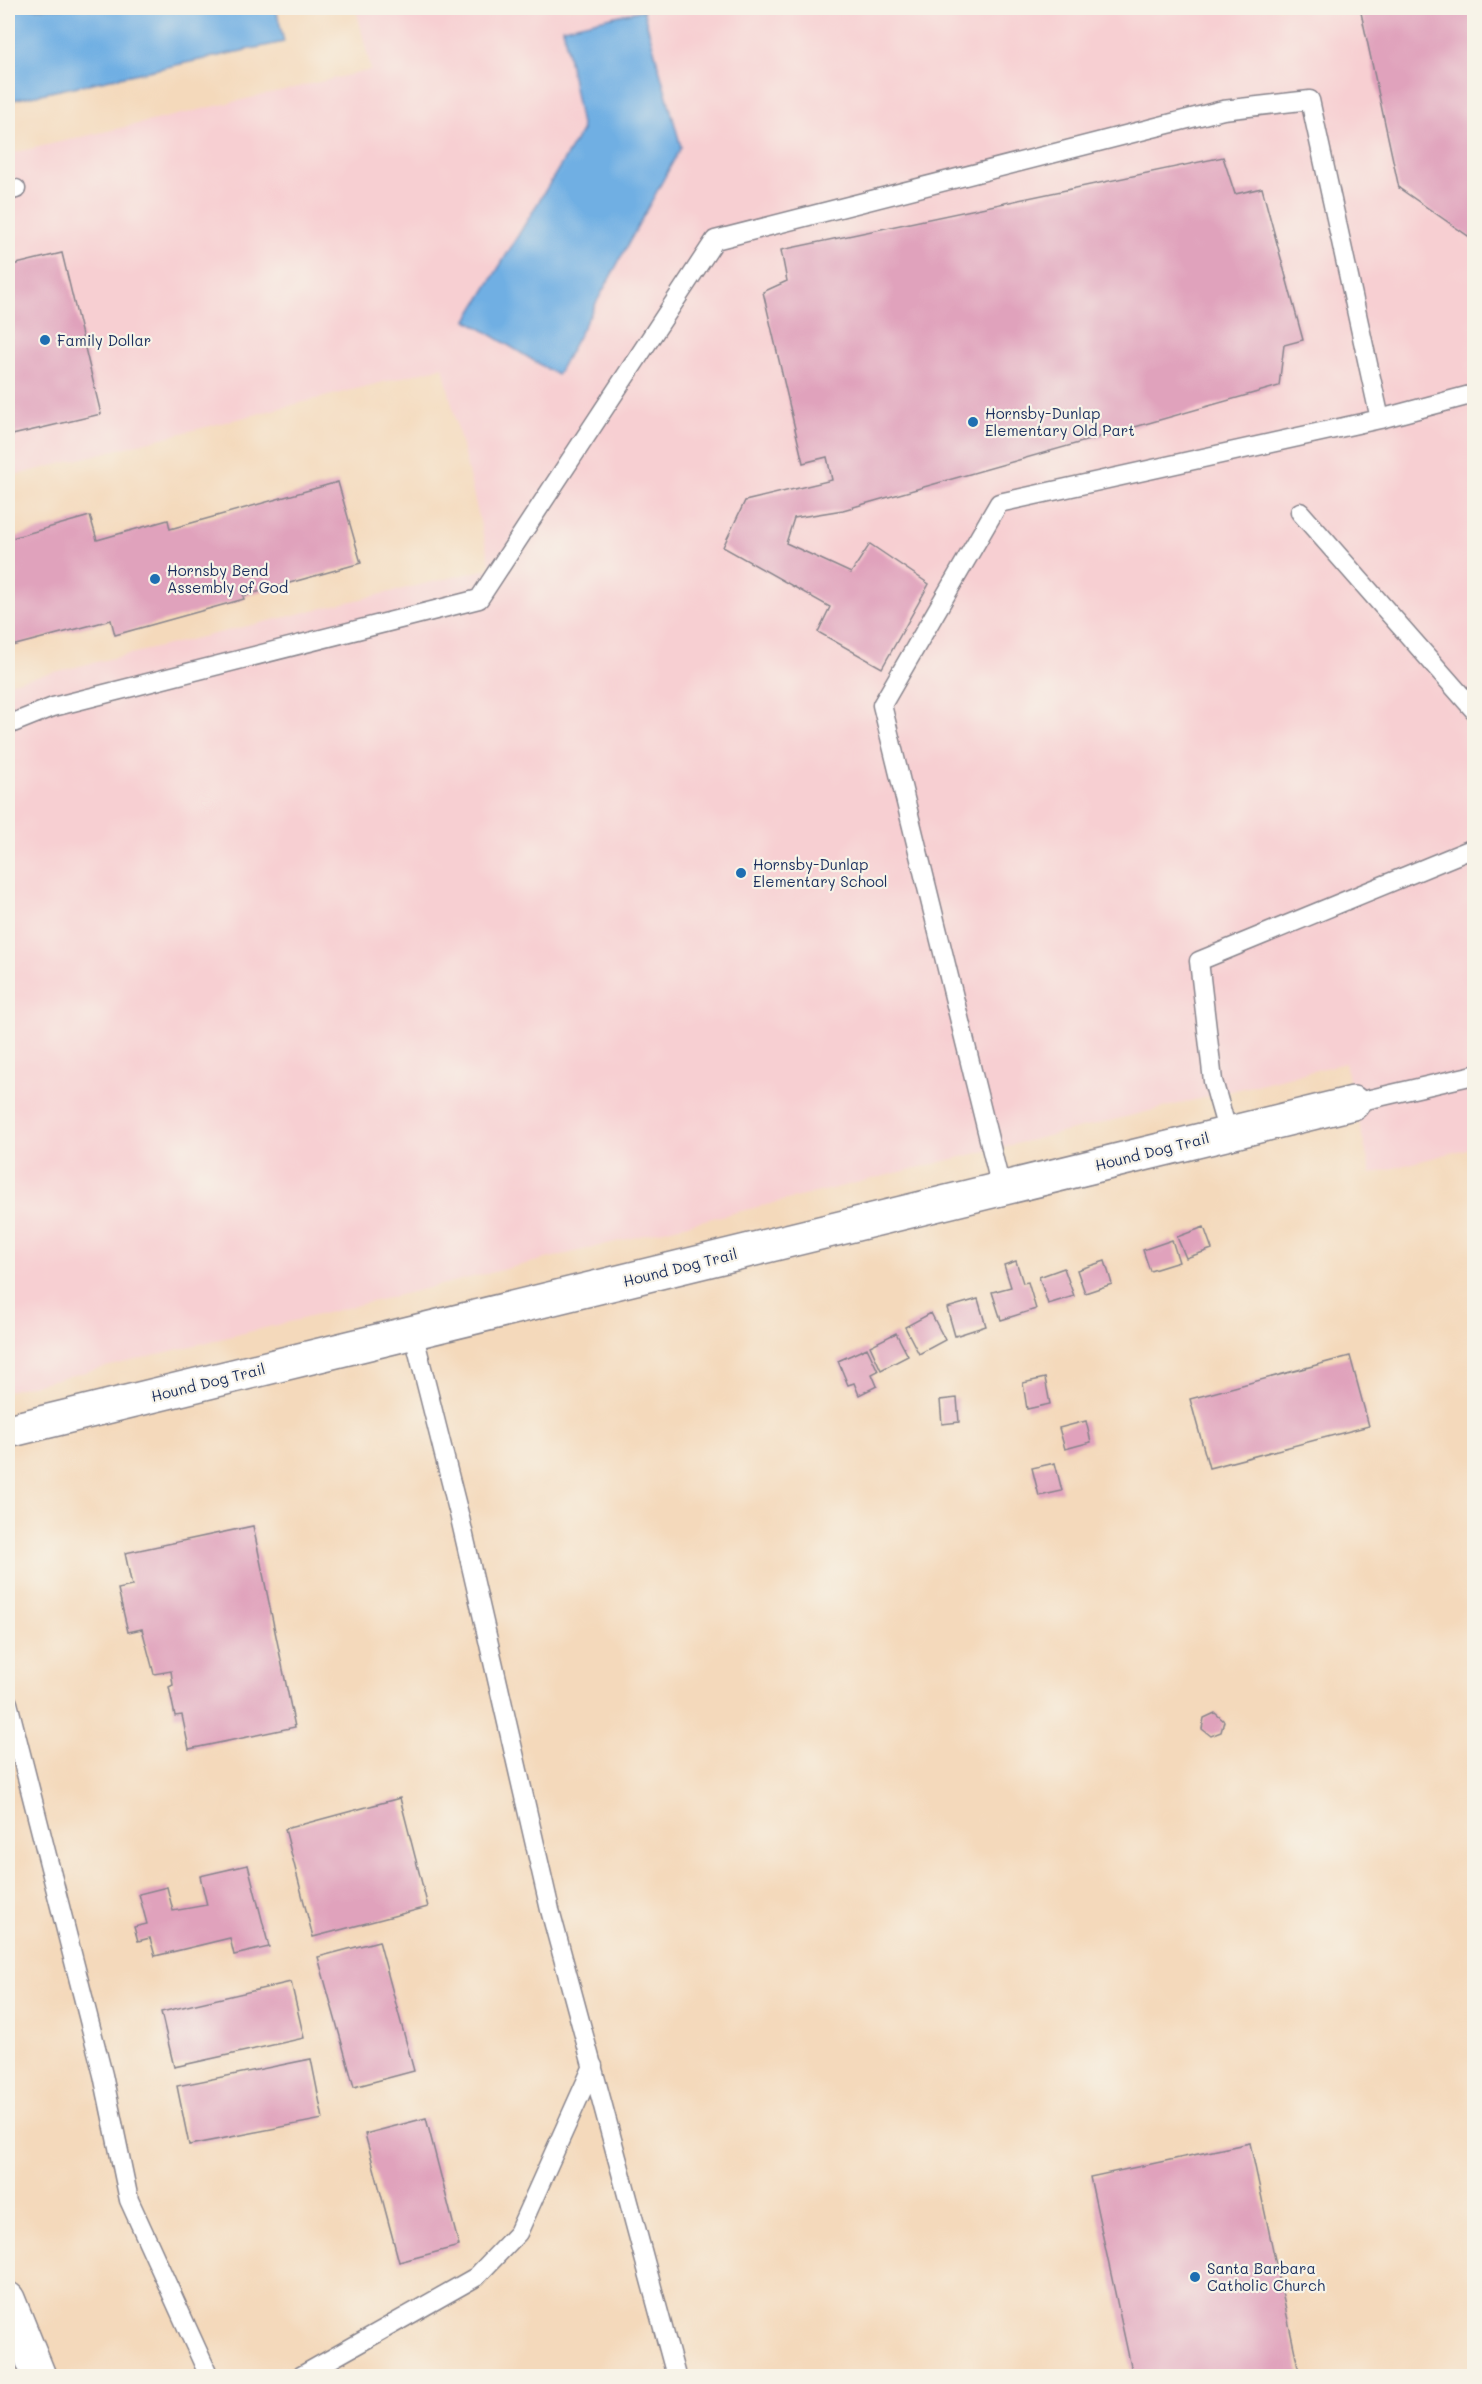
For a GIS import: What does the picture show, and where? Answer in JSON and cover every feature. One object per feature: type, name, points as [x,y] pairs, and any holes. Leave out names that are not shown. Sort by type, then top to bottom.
[{"type":"street","name":"Hound Dog Trail","points":[[8,1431],[1353,1103]]},
{"type":"street","points":[[8,2299],[39,2376]]},
{"type":"lane","points":[[8,725],[53,707],[479,599],[715,240],[778,222],[1223,110],[1310,100],[1380,420]]},
{"type":"lane","points":[[1001,1188],[882,705],[999,503],[1380,420],[1474,394]]},
{"type":"lane","points":[[1300,512],[1474,710]]},
{"type":"lane","points":[[1228,1133],[1213,1081],[1199,961],[1474,848]]},
{"type":"lane","points":[[1353,1103],[1474,1075]]},
{"type":"lane","points":[[413,1332],[460,1518],[550,1910],[676,2376]]},
{"type":"lane","points":[[8,1703],[103,2075],[129,2200],[209,2376]]},
{"type":"lane","points":[[302,2376],[476,2277],[518,2233],[593,2066]]},
{"type":"shaded area","name":"Hornsby-Dunlap Elementary School","points":[[356,8],[1474,8],[1474,1147],[1371,1174],[1345,1063],[8,1391],[8,683],[491,568],[443,367],[8,477],[8,154],[371,70]]},
{"type":"water","points":[[8,8],[276,8],[284,42],[8,101]]},
{"type":"water","points":[[643,10],[681,147],[557,375],[467,320],[582,130],[563,28]]},
{"type":"building","points":[[1360,8],[1474,8],[1474,240],[1399,188]]},
{"type":"building","name":"Hornsby-Dunlap Elementary Old Part","points":[[1223,157],[1235,194],[1262,188],[1303,340],[1284,345],[1279,386],[843,510],[794,518],[786,543],[851,573],[870,544],[929,584],[882,668],[818,632],[830,607],[723,547],[745,501],[832,480],[827,457],[803,463],[763,292],[787,281],[781,250]]},
{"type":"building","name":"Family Dollar","points":[[62,253],[101,414],[8,436],[8,266]]},
{"type":"building","name":"Hornsby Bend Assembly of God","points":[[338,482],[361,563],[115,635],[111,620],[8,647],[8,539],[90,516],[97,540],[168,520],[170,529]]},
{"type":"building","points":[[1204,1227],[1212,1249],[1186,1258],[1177,1237]]},
{"type":"building","points":[[1172,1240],[1179,1262],[1150,1271],[1143,1250]]},
{"type":"building","points":[[1016,1261],[1023,1283],[1028,1282],[1036,1309],[1001,1320],[992,1292],[1011,1287],[1004,1265]]},
{"type":"building","points":[[1105,1261],[1112,1284],[1085,1293],[1077,1270]]},
{"type":"building","points":[[1064,1268],[1074,1296],[1048,1304],[1039,1277]]},
{"type":"building","points":[[978,1299],[986,1326],[955,1336],[947,1308]]},
{"type":"building","points":[[931,1313],[945,1340],[919,1354],[905,1327]]},
{"type":"building","points":[[896,1333],[908,1356],[881,1370],[870,1346]]},
{"type":"building","points":[[867,1348],[878,1371],[872,1374],[877,1386],[859,1395],[854,1383],[848,1385],[838,1361]]},
{"type":"building","points":[[1350,1356],[1369,1426],[1209,1468],[1190,1399]]},
{"type":"building","points":[[1045,1378],[1050,1404],[1027,1409],[1023,1383]]},
{"type":"building","points":[[957,1398],[959,1422],[942,1424],[940,1400]]},
{"type":"building","points":[[1086,1421],[1091,1442],[1065,1449],[1059,1428]]},
{"type":"building","points":[[1055,1463],[1062,1491],[1039,1496],[1032,1468]]},
{"type":"building","points":[[253,1526],[295,1727],[189,1749],[182,1715],[175,1716],[169,1687],[173,1685],[171,1671],[154,1674],[142,1629],[128,1632],[118,1589],[132,1586],[125,1553]]},
{"type":"building","points":[[1215,1713],[1224,1721],[1221,1732],[1211,1736],[1202,1729],[1204,1718]]},
{"type":"building","points":[[400,1798],[428,1907],[313,1937],[285,1829]]},
{"type":"building","points":[[248,1865],[269,1947],[234,1955],[230,1938],[155,1956],[150,1938],[138,1941],[134,1927],[147,1924],[139,1894],[167,1887],[173,1911],[207,1905],[200,1876]]},
{"type":"building","points":[[379,1941],[414,2071],[354,2087],[318,1957]]},
{"type":"building","points":[[291,1982],[304,2038],[174,2067],[161,2012]]},
{"type":"building","points":[[311,2059],[323,2119],[189,2145],[177,2086]]},
{"type":"building","points":[[426,2118],[459,2246],[399,2262],[365,2134]]},
{"type":"building","name":"Santa Barbara Catholic Church","points":[[1250,2143],[1300,2376],[1133,2376],[1090,2177]]},
{"type":"place","name":"Family Dollar","points":[[45,340]]},
{"type":"place","name":"Hornsby-Dunlap Elementary Old Part","points":[[973,422]]},
{"type":"place","name":"Hornsby Bend Assembly of God","points":[[155,579]]},
{"type":"place","name":"Hornsby-Dunlap Elementary School","points":[[741,873]]},
{"type":"place","name":"Santa Barbara Catholic Church","points":[[1195,2277]]}]
